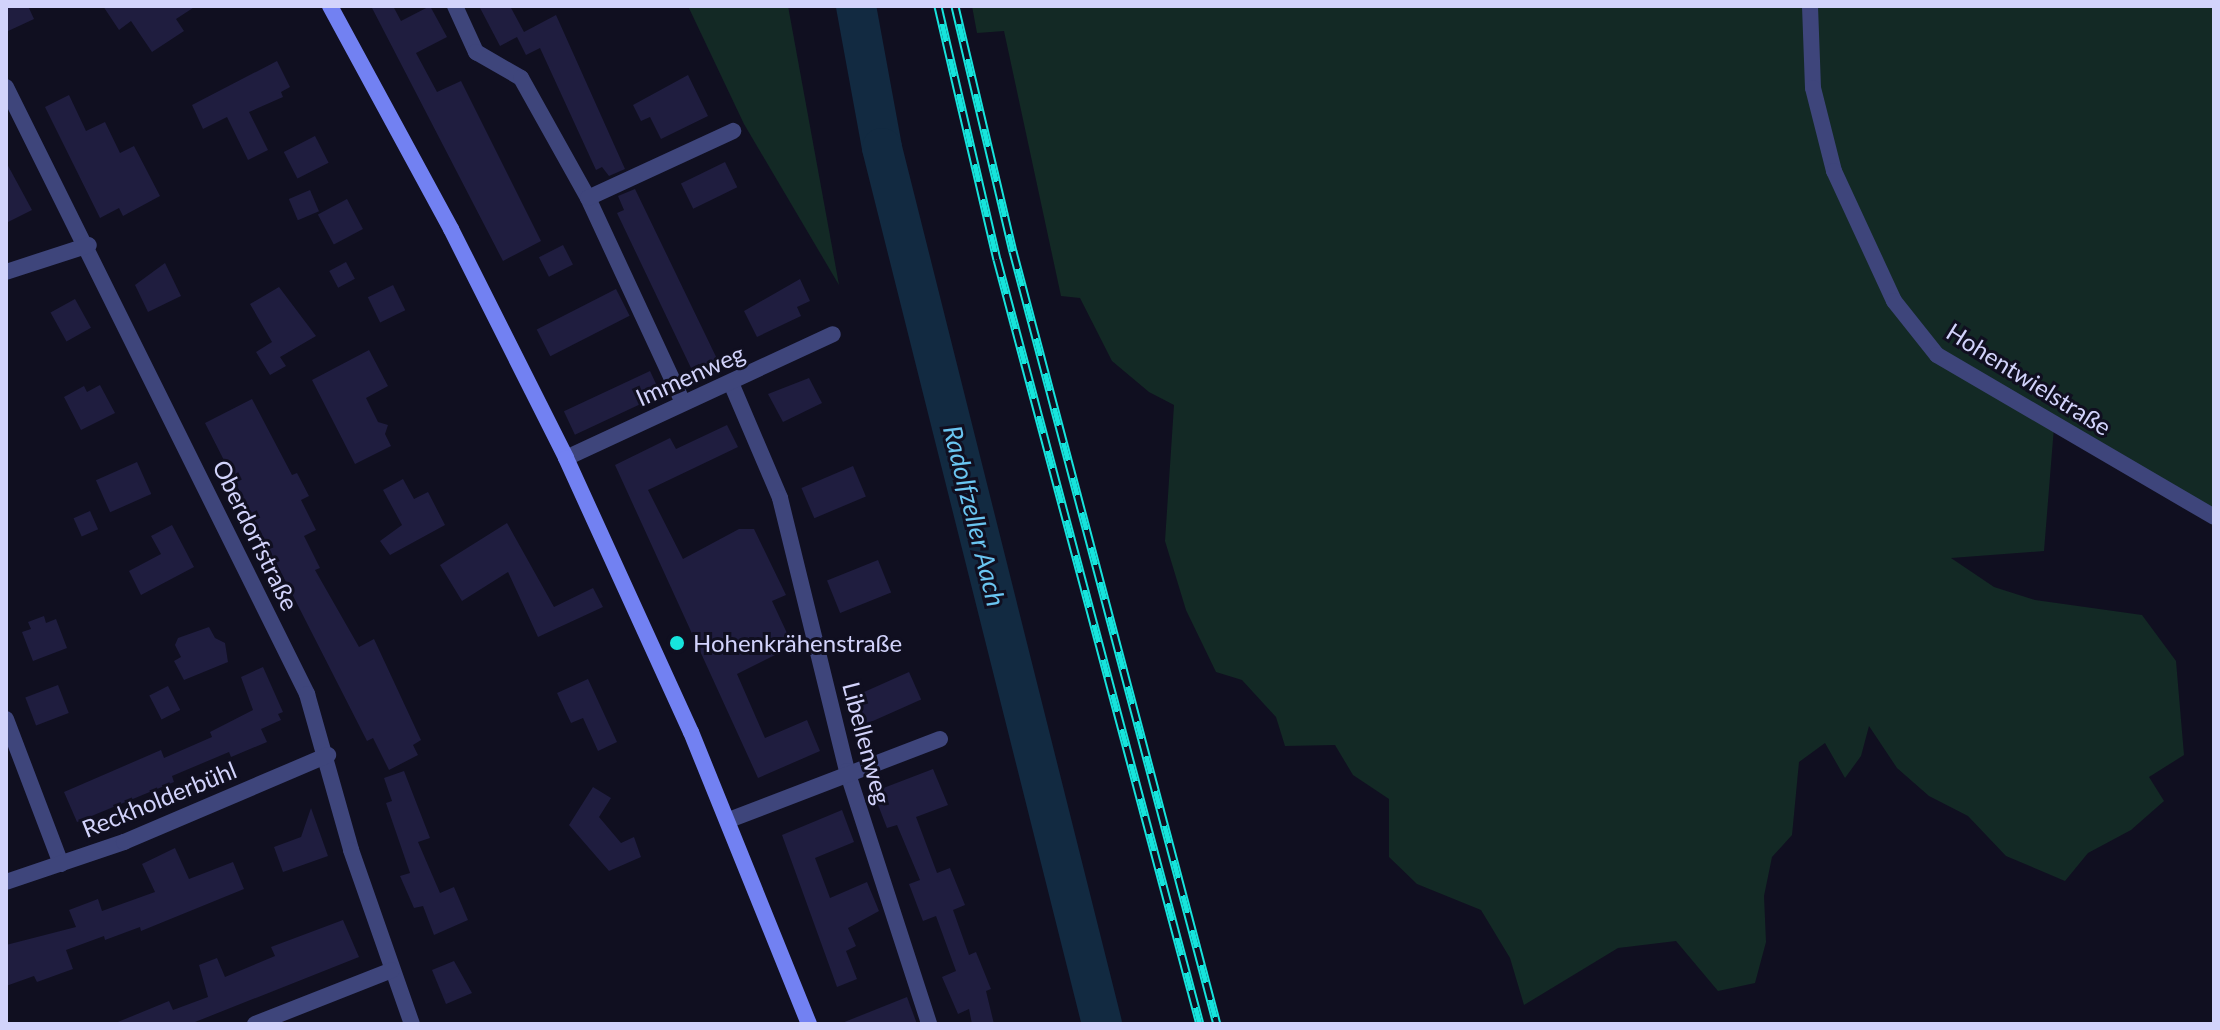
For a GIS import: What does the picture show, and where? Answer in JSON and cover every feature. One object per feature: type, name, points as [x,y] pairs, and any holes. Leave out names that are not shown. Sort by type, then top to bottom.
[{"type":"main road","points":[[330,6],[451,229],[566,458],[729,820],[809,1024]]},
{"type":"street","points":[[455,6],[476,52],[521,78],[588,198],[683,403]]},
{"type":"street","name":"Hohentwielstraße","points":[[1810,6],[1813,88],[1834,171],[1863,242],[1902,312],[1937,355],[2214,517]]},
{"type":"street","name":"Oberdorfstraße","points":[[6,87],[89,245],[307,694],[328,755],[351,850],[412,1024]]},
{"type":"street","points":[[588,198],[733,131]]},
{"type":"street","points":[[6,272],[89,245]]},
{"type":"street","name":"Immenweg","points":[[566,458],[833,334]]},
{"type":"street","name":"Libellenweg","points":[[731,383],[780,498],[847,771],[929,1024]]},
{"type":"street","points":[[6,719],[61,864]]},
{"type":"street","points":[[729,820],[847,771],[940,739]]},
{"type":"street","name":"Reckholderbühl","points":[[6,882],[61,864],[328,755]]},
{"type":"street","points":[[255,1024],[392,970]]},
{"type":"green space","points":[[688,6],[788,6],[839,285],[744,124]]},
{"type":"green space","points":[[972,6],[2214,6],[2214,517],[2054,427],[2044,551],[1951,558],[1994,587],[2035,600],[2142,615],[2176,661],[2184,755],[2149,777],[2164,801],[2131,830],[2088,853],[2065,881],[2006,856],[1968,816],[1929,796],[1897,768],[1869,726],[1861,756],[1845,778],[1825,743],[1799,762],[1792,835],[1772,857],[1764,896],[1766,942],[1755,983],[1718,991],[1676,941],[1618,948],[1524,1005],[1510,958],[1481,910],[1417,884],[1389,857],[1389,799],[1353,775],[1335,745],[1285,746],[1276,717],[1242,680],[1216,672],[1186,610],[1165,541],[1174,405],[1149,392],[1112,361],[1080,298],[1061,296],[1004,31],[977,33]]},
{"type":"building","points":[[6,6],[28,6],[34,19],[6,32]]},
{"type":"building","points":[[103,6],[196,6],[176,19],[184,31],[152,52],[131,21],[119,30]]},
{"type":"building","points":[[371,6],[393,6],[401,21],[430,6],[447,37],[416,53],[437,92],[461,81],[541,241],[503,261]]},
{"type":"building","points":[[479,6],[510,6],[524,32],[556,15],[625,169],[609,176],[602,167],[596,170],[540,48],[526,55],[517,37],[500,46]]},
{"type":"building","points":[[277,61],[290,87],[281,92],[283,97],[249,112],[268,150],[248,160],[227,117],[203,129],[192,105]]},
{"type":"building","points":[[688,75],[708,116],[661,139],[650,117],[641,121],[633,105]]},
{"type":"building","points":[[69,95],[86,131],[105,122],[120,153],[134,146],[160,196],[123,216],[119,208],[100,218],[45,107]]},
{"type":"building","points":[[315,136],[329,163],[297,179],[284,152]]},
{"type":"building","points":[[6,162],[32,210],[6,223]]},
{"type":"building","points":[[725,162],[737,187],[693,209],[681,183]]},
{"type":"building","points":[[635,189],[720,365],[704,373],[699,364],[691,368],[617,213],[624,210],[618,196]]},
{"type":"building","points":[[310,190],[319,211],[298,220],[289,199]]},
{"type":"building","points":[[347,199],[363,229],[334,245],[318,214]]},
{"type":"building","points":[[563,245],[573,265],[549,277],[539,257]]},
{"type":"building","points":[[346,262],[355,279],[338,288],[329,271]]},
{"type":"building","points":[[165,263],[181,296],[148,312],[135,285]]},
{"type":"building","points":[[800,279],[810,301],[797,307],[801,316],[757,337],[744,311]]},
{"type":"building","points":[[393,285],[405,310],[380,322],[368,297]]},
{"type":"building","points":[[279,287],[316,336],[280,357],[286,366],[270,375],[256,352],[272,342],[250,304]]},
{"type":"building","points":[[616,289],[630,316],[550,356],[537,329]]},
{"type":"building","points":[[75,299],[91,328],[67,341],[51,313]]},
{"type":"building","points":[[369,350],[388,386],[366,398],[378,422],[388,425],[385,434],[391,446],[355,464],[312,380]]},
{"type":"building","points":[[650,371],[661,395],[575,435],[564,411]]},
{"type":"building","points":[[809,378],[822,403],[783,422],[768,394]]},
{"type":"building","points":[[100,385],[115,413],[81,430],[64,397],[84,386],[87,392]]},
{"type":"building","points":[[252,399],[292,475],[297,473],[309,496],[301,500],[316,530],[304,536],[320,568],[315,570],[359,647],[374,639],[421,740],[413,745],[418,755],[389,770],[373,738],[367,741],[205,423]]},
{"type":"building","points":[[727,425],[738,447],[648,490],[683,559],[739,529],[754,529],[786,595],[772,601],[793,646],[737,674],[765,738],[807,720],[820,751],[758,778],[615,465],[670,438],[676,449]]},
{"type":"building","points":[[137,462],[151,494],[110,512],[96,480]]},
{"type":"building","points":[[853,466],[866,496],[814,518],[801,488]]},
{"type":"building","points":[[403,479],[414,499],[428,492],[445,525],[390,555],[380,541],[402,525],[383,490]]},
{"type":"building","points":[[90,511],[98,529],[82,537],[74,518]]},
{"type":"building","points":[[507,523],[554,607],[593,588],[603,607],[538,637],[508,572],[462,601],[440,565]]},
{"type":"building","points":[[172,525],[194,567],[141,595],[129,571],[161,554],[151,536]]},
{"type":"building","points":[[878,560],[891,592],[840,613],[827,581]]},
{"type":"building","points":[[44,616],[46,623],[56,619],[67,648],[33,661],[22,632],[31,629],[28,622]]},
{"type":"building","points":[[209,627],[215,638],[225,643],[228,662],[184,680],[174,661],[181,657],[175,645],[178,638]]},
{"type":"building","points":[[263,667],[283,712],[278,714],[281,720],[261,729],[267,742],[231,757],[229,752],[172,776],[174,782],[77,822],[64,792],[161,750],[164,758],[212,737],[210,732],[253,710],[241,677]]},
{"type":"building","points":[[909,672],[921,699],[860,727],[848,699]]},
{"type":"building","points":[[588,679],[617,742],[598,751],[583,718],[571,723],[557,693]]},
{"type":"building","points":[[58,685],[69,713],[36,726],[25,698]]},
{"type":"building","points":[[168,686],[180,710],[162,720],[149,696]]},
{"type":"building","points":[[933,769],[948,805],[916,817],[937,873],[950,868],[965,905],[953,910],[969,955],[976,952],[991,989],[986,991],[994,1024],[972,1024],[969,1009],[958,1014],[942,977],[956,971],[936,916],[923,921],[909,884],[920,880],[897,825],[887,828],[873,792]]},
{"type":"building","points":[[404,771],[430,838],[418,842],[440,893],[454,887],[468,920],[434,935],[423,906],[414,908],[400,876],[410,873],[386,803],[392,801],[384,778]]},
{"type":"building","points":[[593,787],[611,798],[599,817],[621,843],[634,837],[641,857],[609,871],[569,825]]},
{"type":"building","points":[[311,808],[328,856],[283,872],[274,847],[301,837]]},
{"type":"building","points":[[842,810],[854,842],[815,858],[830,898],[867,882],[879,911],[848,928],[856,946],[846,951],[857,979],[837,987],[782,835]]},
{"type":"building","points":[[175,848],[189,879],[233,862],[244,889],[141,931],[140,927],[105,940],[104,936],[66,950],[73,969],[37,982],[34,976],[6,986],[6,945],[76,927],[69,910],[98,899],[102,911],[155,892],[142,864]]},
{"type":"building","points":[[343,920],[359,957],[190,1024],[113,1024],[169,1001],[173,1010],[208,997],[199,965],[217,958],[225,977],[275,956],[271,947]]},
{"type":"building","points":[[454,961],[472,993],[446,1004],[432,970]]},
{"type":"building","points":[[907,997],[917,1024],[842,1024],[842,1023]]},
{"type":"waterway","name":"Radolfzeller Aach","points":[[856,6],[882,148],[1102,1024]]},
{"type":"railway","points":[[938,6],[997,259],[1200,1024]]},
{"type":"railway","points":[[955,6],[1013,251],[1217,1024]]},
{"type":"place","name":"Hohenkrähenstraße","points":[[677,643]]}]
